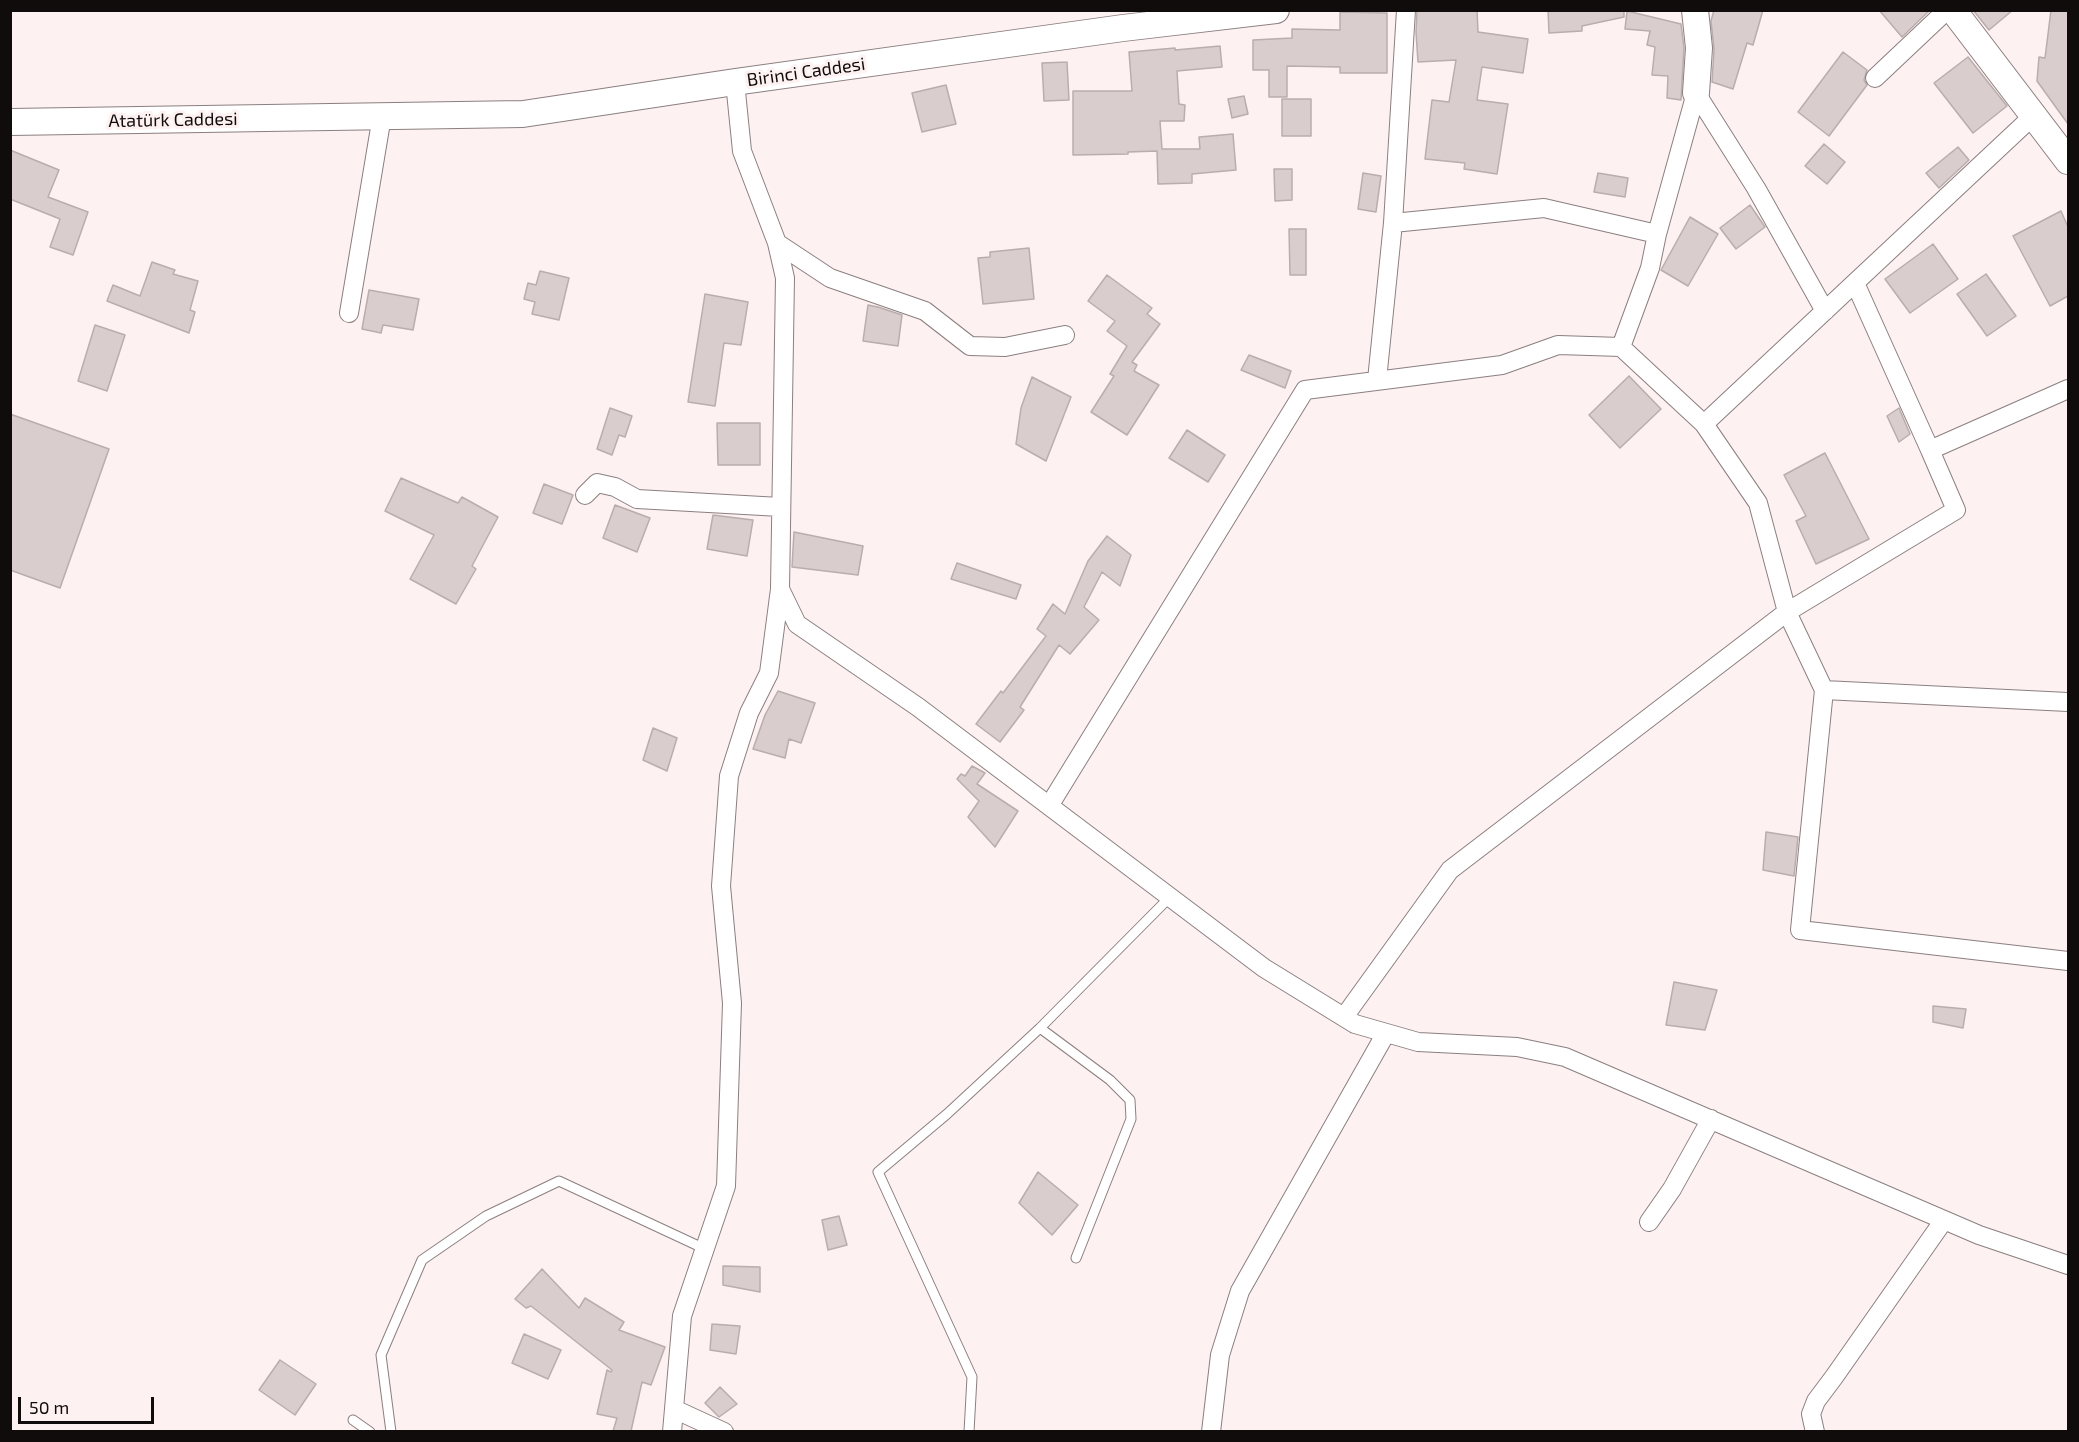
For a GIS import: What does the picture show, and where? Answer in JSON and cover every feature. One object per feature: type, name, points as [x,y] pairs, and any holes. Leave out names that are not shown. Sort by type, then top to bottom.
[{"type":"street","name":"Birinci Caddesi","points":[[335,117],[523,114],[1123,28],[1276,10]]},
{"type":"street","points":[[1377,380],[1393,223],[1406,10]]},
{"type":"street","points":[[1621,347],[1650,268],[1657,234],[1696,93],[1699,48],[1695,10]]},
{"type":"street","points":[[1875,78],[1947,10]]},
{"type":"street","points":[[1953,10],[2068,161]]},
{"type":"street","points":[[672,1431],[682,1316],[726,1186],[732,1003],[721,886],[729,776],[749,713],[769,673],[780,589],[785,278],[777,243],[742,151],[735,82]]},
{"type":"street","points":[[1696,93],[1756,188],[1825,311]]},
{"type":"street","points":[[349,313],[382,116]]},
{"type":"street","points":[[1704,424],[2033,116]]},
{"type":"street","name":"Atatürk Caddesi","points":[[10,122],[335,117]]},
{"type":"street","points":[[1393,223],[1544,208],[1657,234]]},
{"type":"street","points":[[777,243],[830,278],[925,310],[970,346],[1005,347],[1065,335]]},
{"type":"street","points":[[1344,1017],[1450,870],[1787,612],[1956,510],[1855,283]]},
{"type":"street","points":[[1049,806],[1305,390],[1502,365],[1558,345],[1621,347],[1704,424],[1758,503],[1787,612],[1824,690],[1800,930],[2068,962]]},
{"type":"street","points":[[1930,450],[2068,389]]},
{"type":"street","points":[[585,495],[597,483],[615,487],[627,485],[637,499],[780,507]]},
{"type":"street","points":[[780,589],[797,624],[918,707],[1264,968],[1355,1024],[1418,1042],[1517,1047],[1565,1056],[1979,1235],[2068,1265]]},
{"type":"street","points":[[1824,690],[2068,702]]},
{"type":"street","points":[[1211,1431],[1221,1355],[1240,1291],[1386,1033]]},
{"type":"street","points":[[1649,1222],[1672,1189],[1711,1119]]},
{"type":"street","points":[[1815,1431],[1811,1414],[1816,1401],[1944,1220]]},
{"type":"street","points":[[674,1409],[724,1431]]},
{"type":"lane","points":[[969,1431],[972,1377],[878,1172],[947,1114],[1040,1028],[1170,897]]},
{"type":"lane","points":[[1040,1028],[1110,1080],[1130,1100],[1131,1119],[1076,1258]]},
{"type":"lane","points":[[391,1431],[381,1355],[422,1260],[486,1216],[559,1181],[705,1249]]},
{"type":"lane","points":[[353,1420],[370,1431]]},
{"type":"building","points":[[1417,10],[1477,10],[1478,32],[1528,39],[1523,73],[1482,67],[1477,100],[1508,104],[1497,174],[1464,169],[1465,163],[1425,159],[1432,100],[1449,102],[1456,60],[1418,62]]},
{"type":"building","points":[[1548,10],[1624,10],[1624,17],[1582,26],[1582,31],[1549,33]]},
{"type":"building","points":[[1714,10],[1763,10],[1753,45],[1747,43],[1733,89],[1712,82],[1714,49],[1711,21]]},
{"type":"building","points":[[1879,10],[1930,10],[1902,37]]},
{"type":"building","points":[[1973,10],[2013,10],[1989,30]]},
{"type":"building","points":[[2051,10],[2068,10],[2068,124],[2037,81],[2039,57],[2045,58]]},
{"type":"building","points":[[1627,11],[1681,24],[1684,48],[1681,100],[1667,98],[1668,76],[1652,75],[1655,47],[1647,45],[1650,31],[1625,29]]},
{"type":"building","points":[[1340,12],[1387,13],[1387,73],[1340,73],[1340,67],[1287,66],[1287,97],[1269,97],[1269,70],[1253,70],[1253,40],[1292,38],[1292,29],[1340,30]]},
{"type":"building","points":[[1220,46],[1222,67],[1177,71],[1179,104],[1185,105],[1184,121],[1160,121],[1162,149],[1200,149],[1199,137],[1233,134],[1236,170],[1192,174],[1192,183],[1158,184],[1157,151],[1073,155],[1073,91],[1132,91],[1129,52]]},
{"type":"building","points":[[1843,52],[1867,70],[1864,80],[1867,85],[1829,136],[1798,112]]},
{"type":"building","points":[[1968,57],[2007,106],[1973,133],[1934,83]]},
{"type":"building","points":[[1067,62],[1069,100],[1044,101],[1042,63]]},
{"type":"building","points":[[946,85],[956,124],[922,132],[912,93]]},
{"type":"building","points":[[1244,96],[1248,114],[1232,118],[1228,99]]},
{"type":"building","points":[[1282,99],[1311,99],[1311,136],[1282,136]]},
{"type":"building","points":[[1824,144],[1845,162],[1827,184],[1805,166]]},
{"type":"building","points":[[1958,147],[1969,160],[1939,188],[1926,173]]},
{"type":"building","points":[[10,150],[59,170],[48,197],[88,212],[73,255],[50,247],[60,219],[10,199]]},
{"type":"building","points":[[1274,169],[1292,169],[1292,200],[1275,201]]},
{"type":"building","points":[[1363,173],[1381,176],[1376,212],[1358,209]]},
{"type":"building","points":[[1598,173],[1628,178],[1625,197],[1594,192]]},
{"type":"building","points":[[1750,205],[1765,227],[1736,249],[1720,228]]},
{"type":"building","points":[[2061,211],[2068,227],[2068,296],[2050,306],[2013,236]]},
{"type":"building","points":[[1690,217],[1718,234],[1688,286],[1661,270]]},
{"type":"building","points":[[1289,229],[1306,229],[1306,275],[1290,275]]},
{"type":"building","points":[[1933,244],[1958,279],[1910,313],[1885,279]]},
{"type":"building","points":[[1029,248],[1034,299],[983,304],[978,258],[990,257],[990,252]]},
{"type":"building","points":[[152,262],[175,270],[173,274],[198,281],[190,310],[195,312],[189,333],[107,301],[113,285],[140,296]]},
{"type":"building","points":[[540,271],[569,278],[559,320],[532,314],[535,302],[524,299],[528,283],[536,285]]},
{"type":"building","points":[[1986,274],[2016,316],[1987,336],[1957,294]]},
{"type":"building","points":[[1107,275],[1152,308],[1147,314],[1160,324],[1132,362],[1137,365],[1134,371],[1159,385],[1127,435],[1091,412],[1114,376],[1110,374],[1127,346],[1107,331],[1115,321],[1088,301]]},
{"type":"building","points":[[369,290],[419,299],[413,330],[383,325],[381,333],[362,329]]},
{"type":"building","points":[[705,294],[748,302],[741,345],[724,343],[715,406],[688,402]]},
{"type":"building","points":[[868,305],[902,315],[898,346],[863,341]]},
{"type":"building","points":[[95,325],[125,335],[107,391],[78,381]]},
{"type":"building","points":[[1249,355],[1291,371],[1285,388],[1241,370]]},
{"type":"building","points":[[1629,376],[1661,409],[1620,448],[1589,415]]},
{"type":"building","points":[[1032,377],[1071,397],[1046,461],[1016,444],[1021,408]]},
{"type":"building","points":[[610,408],[632,416],[625,437],[619,435],[612,455],[597,449]]},
{"type":"building","points":[[1899,408],[1910,434],[1899,442],[1887,416]]},
{"type":"building","points":[[10,414],[109,449],[60,588],[10,570]]},
{"type":"building","points":[[717,423],[760,423],[760,465],[718,465]]},
{"type":"building","points":[[1187,430],[1225,455],[1208,482],[1169,458]]},
{"type":"building","points":[[1825,453],[1869,539],[1816,564],[1796,521],[1806,516],[1784,475]]},
{"type":"building","points":[[401,478],[458,503],[462,497],[498,517],[472,566],[476,569],[456,604],[410,579],[434,535],[385,511]]},
{"type":"building","points":[[544,484],[573,495],[562,524],[533,513]]},
{"type":"building","points":[[615,505],[650,518],[637,552],[603,538]]},
{"type":"building","points":[[713,515],[753,520],[747,556],[707,549]]},
{"type":"building","points":[[794,532],[863,546],[858,575],[792,567]]},
{"type":"building","points":[[1107,536],[1131,555],[1120,586],[1102,572],[1084,607],[1099,620],[1070,654],[1059,645],[1020,707],[1024,710],[1000,742],[976,724],[1001,691],[1003,693],[1046,636],[1037,629],[1053,604],[1065,614],[1088,561]]},
{"type":"building","points":[[957,563],[1021,585],[1016,599],[951,579]]},
{"type":"building","points":[[778,691],[815,703],[801,743],[789,739],[785,758],[753,749],[765,715]]},
{"type":"building","points":[[653,728],[677,738],[667,771],[643,760]]},
{"type":"building","points":[[972,766],[985,773],[977,784],[1018,811],[995,847],[968,817],[979,801],[957,779],[961,774],[965,776]]},
{"type":"building","points":[[1766,832],[1798,837],[1794,876],[1763,870]]},
{"type":"building","points":[[1674,982],[1717,990],[1705,1030],[1666,1025]]},
{"type":"building","points":[[1933,1006],[1966,1009],[1963,1028],[1933,1022]]},
{"type":"building","points":[[1038,1172],[1078,1205],[1052,1235],[1019,1203]]},
{"type":"building","points":[[839,1216],[847,1245],[828,1250],[822,1220]]},
{"type":"building","points":[[723,1266],[760,1267],[760,1292],[723,1285]]},
{"type":"building","points":[[542,1269],[579,1308],[585,1298],[624,1322],[619,1330],[665,1347],[651,1385],[642,1382],[631,1431],[613,1431],[617,1418],[597,1414],[607,1370],[611,1372],[612,1370],[531,1306],[526,1308],[515,1299]]},
{"type":"building","points":[[712,1324],[740,1326],[736,1354],[710,1350]]},
{"type":"building","points":[[524,1334],[561,1350],[548,1379],[512,1363]]},
{"type":"building","points":[[280,1360],[316,1384],[295,1415],[259,1390]]},
{"type":"building","points":[[720,1387],[737,1404],[719,1417],[705,1403]]}]
